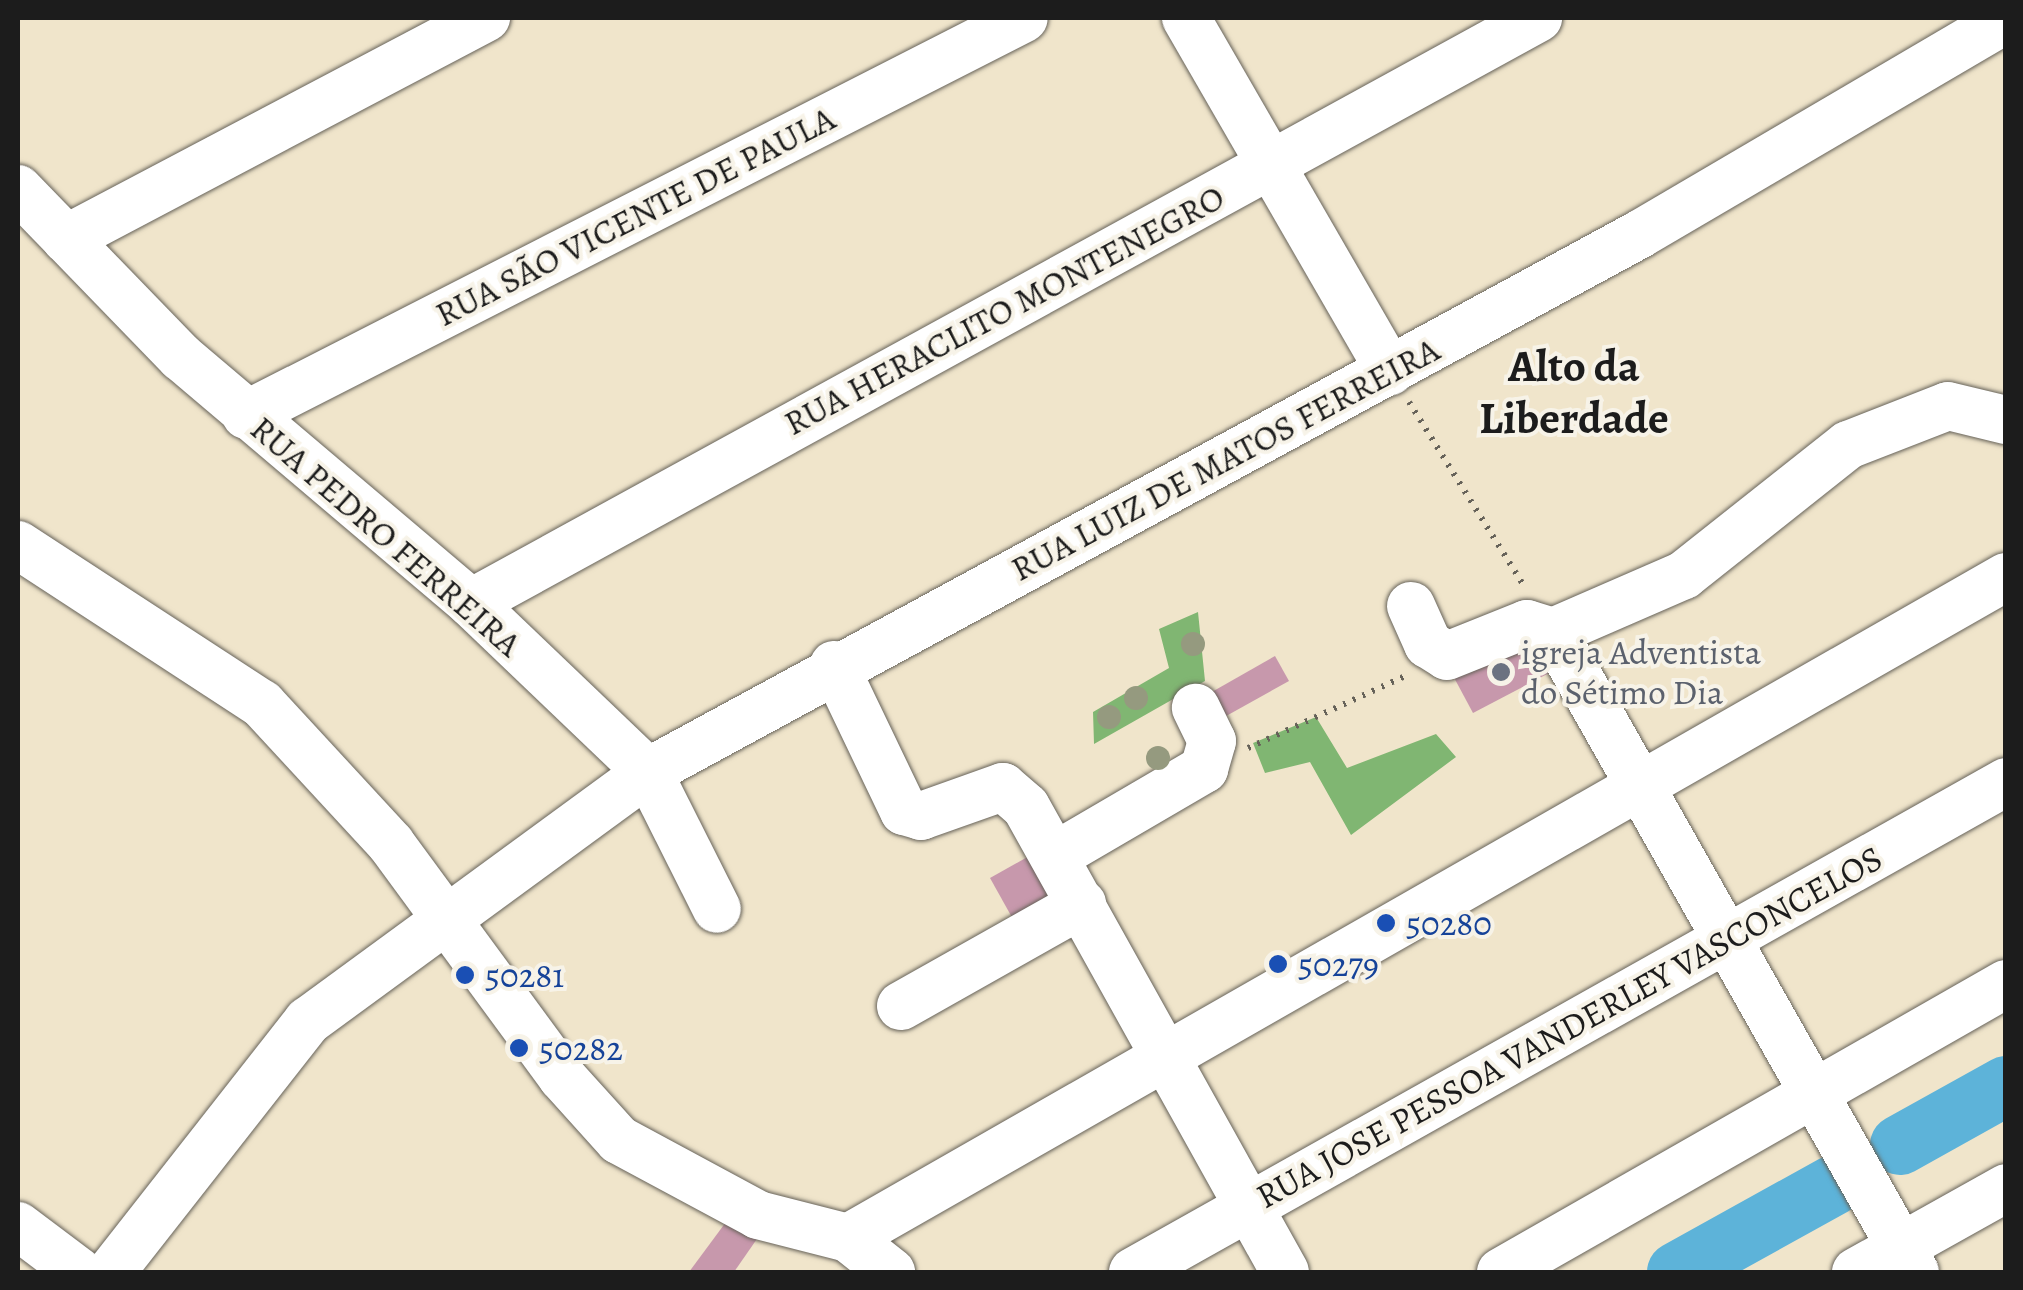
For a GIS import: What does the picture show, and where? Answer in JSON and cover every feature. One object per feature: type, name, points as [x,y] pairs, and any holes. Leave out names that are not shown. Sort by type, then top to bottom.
[{"type":"street","points":[[66,239],[486,18]]},
{"type":"street","name":"RUA SÃO VICENTE DE PAULA","points":[[246,415],[1024,18]]},
{"type":"street","points":[[1186,18],[1390,371]]},
{"type":"street","name":"RUA HERACLITO MONTENEGRO","points":[[470,603],[1538,18]]},
{"type":"street","name":"RUA LUIZ DE MATOS FERREIRA","points":[[111,1272],[308,1021],[445,914],[648,772],[834,665],[1390,371],[2006,19]]},
{"type":"street","name":"RUA PEDRO FERREIRA","points":[[18,189],[246,415],[470,603],[648,772],[717,908]]},
{"type":"street","points":[[1411,606],[1428,644],[1447,656],[1528,624],[1553,632],[1684,575],[1848,445],[1948,406],[2006,420]]},
{"type":"street","points":[[18,546],[262,704],[445,914],[562,1077],[619,1140],[758,1216],[848,1238],[892,1272]]},
{"type":"street","points":[[848,1238],[2006,576]]},
{"type":"street","points":[[1553,632],[1908,1260]]},
{"type":"street","points":[[834,665],[904,811],[921,816],[1004,787],[1056,856],[1285,1272]]},
{"type":"street","points":[[1056,856],[1204,769],[1212,741],[1196,708]]},
{"type":"street","name":"RUA JOSE PESSOA VANDERLEY VASCONCELOS","points":[[1133,1272],[2006,782]]},
{"type":"street","points":[[901,1006],[1082,904]]},
{"type":"street","points":[[1501,1272],[2006,984]]},
{"type":"street","points":[[1856,1272],[1908,1260],[2006,1188]]},
{"type":"street","points":[[18,1226],[80,1272]]},
{"type":"path","points":[[1390,371],[1553,632]]},
{"type":"path","points":[[1204,769],[1447,656]]},
{"type":"green space","points":[[1198,612],[1205,681],[1094,744],[1093,712],[1169,668],[1159,629]]},
{"type":"green space","points":[[1316,717],[1347,768],[1436,734],[1456,757],[1351,835],[1310,762],[1265,773],[1253,743]]},
{"type":"building","name":"igreja Adventista do Sétimo Dia","points":[[1529,631],[1551,672],[1473,713],[1451,672]]},
{"type":"building","points":[[1275,656],[1289,681],[1219,720],[1203,697]]},
{"type":"building","points":[[1038,851],[1062,894],[1014,921],[990,878]]},
{"type":"building","points":[[726,1222],[759,1236],[734,1272],[689,1272]]},
{"type":"waterway","points":[[1900,1145],[2006,1086]]},
{"type":"waterway","points":[[1677,1272],[1834,1185]]},
{"type":"place","name":"igreja Adventista do Sétimo Dia","points":[[1501,672]]},
{"type":"place","name":"50280","points":[[1386,923]]},
{"type":"place","name":"50279","points":[[1278,964]]},
{"type":"place","name":"50281","points":[[465,975]]},
{"type":"place","name":"50282","points":[[519,1048]]},
{"type":"district","name":"Alto da Liberdade","points":[[1574,393]]}]
